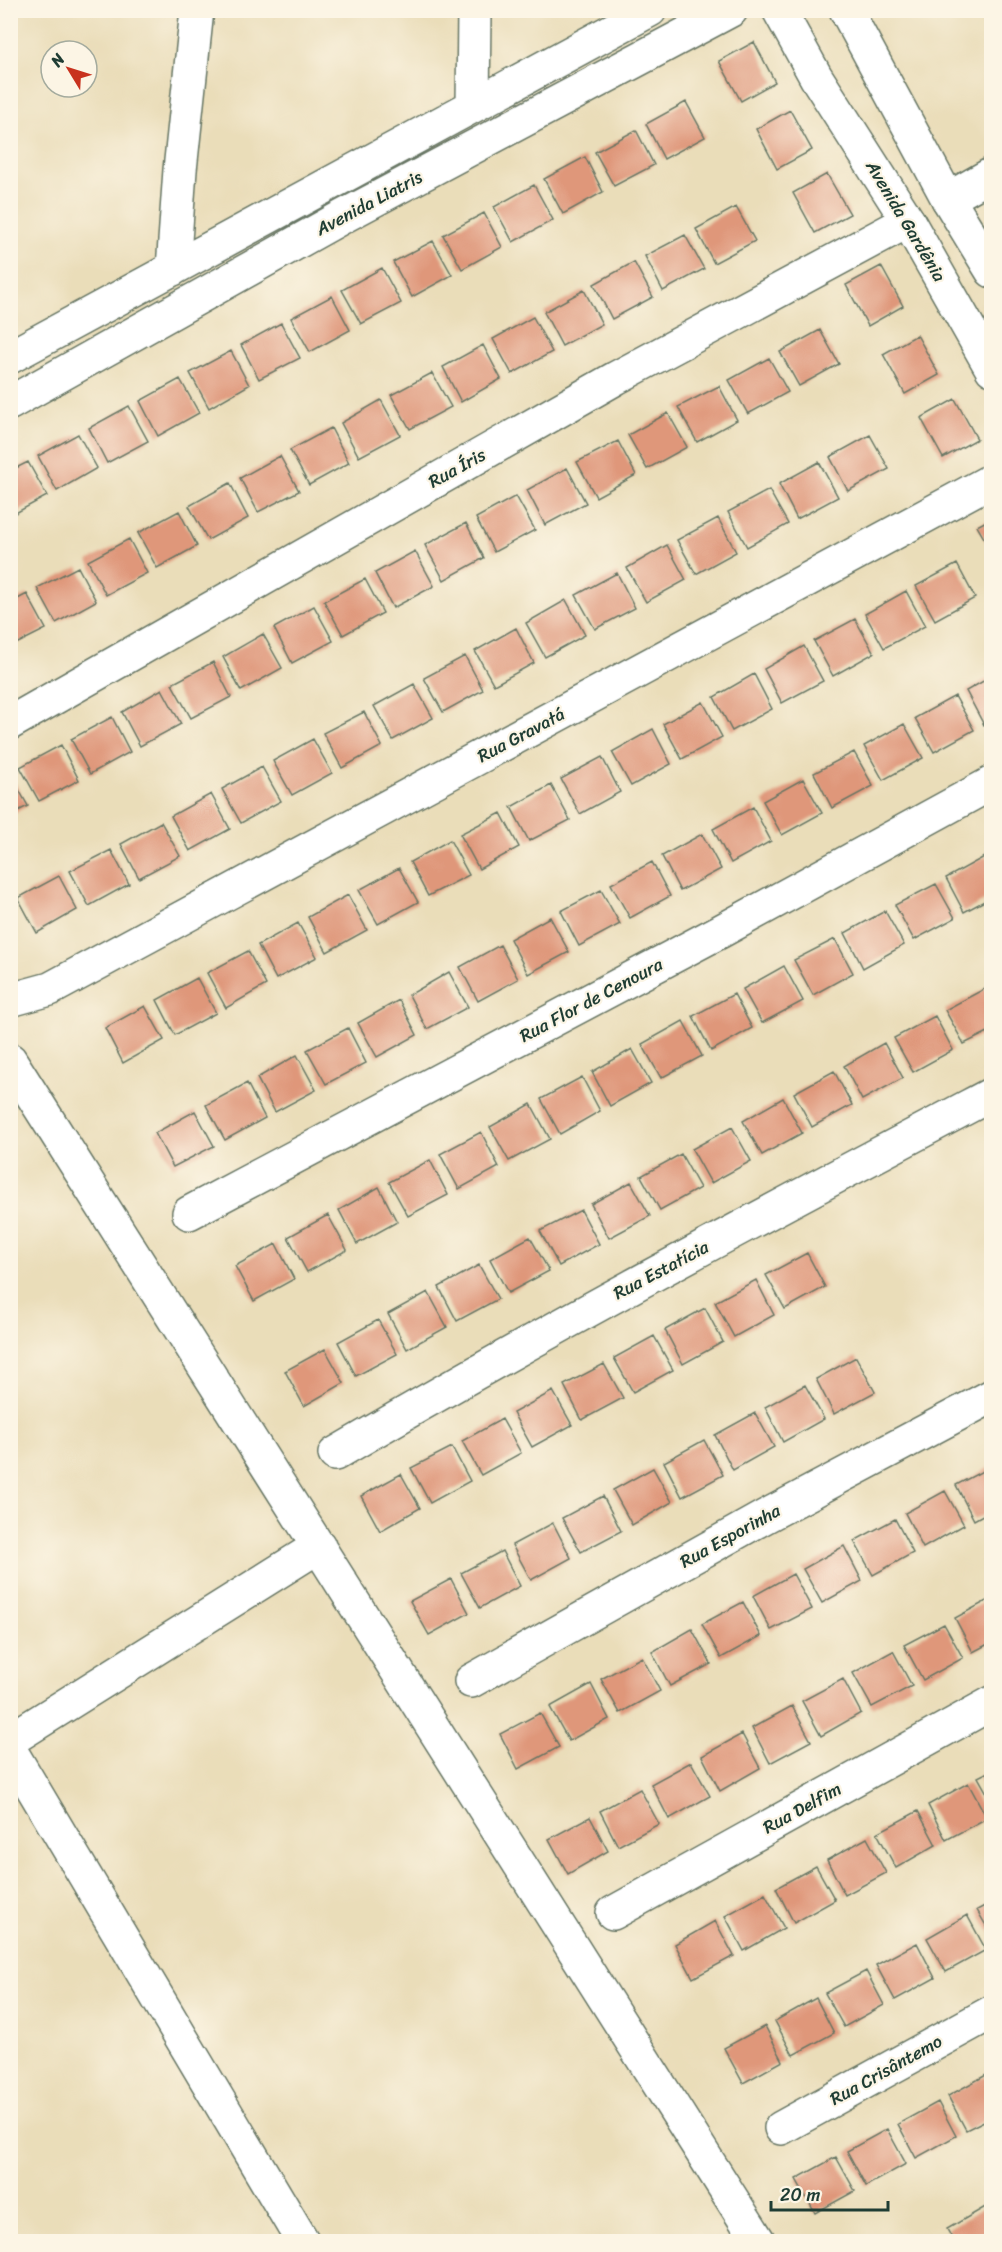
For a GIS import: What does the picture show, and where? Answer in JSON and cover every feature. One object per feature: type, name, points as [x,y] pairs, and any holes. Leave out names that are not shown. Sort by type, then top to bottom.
[{"type":"street","points":[[173,269],[180,170],[197,10]]},
{"type":"street","points":[[473,106],[474,10]]},
{"type":"street","name":"Avenida Liatris","points":[[10,357],[650,10]]},
{"type":"street","name":"Avenida Liatris","points":[[10,403],[344,216],[731,10]]},
{"type":"street","name":"Avenida Gardênia","points":[[779,10],[816,77],[908,221],[992,369]]},
{"type":"street","points":[[846,10],[948,199],[992,271]]},
{"type":"street","points":[[948,199],[992,174]]},
{"type":"street","name":"Rua Íris","points":[[10,723],[606,384],[908,221]]},
{"type":"street","name":"Rua Gravatá","points":[[10,1000],[50,989],[992,480]]},
{"type":"street","name":"Rua Flor de Cenoura","points":[[189,1214],[721,931],[992,783]]},
{"type":"street","points":[[10,1060],[759,2241]]},
{"type":"street","name":"Rua Estatícia","points":[[335,1454],[624,1289],[992,1094]]},
{"type":"street","name":"Rua Esporinha","points":[[471,1681],[766,1516],[992,1395]]},
{"type":"street","points":[[10,1740],[318,1546]]},
{"type":"street","name":"Rua Delfim","points":[[613,1913],[992,1703]]},
{"type":"street","points":[[10,1750],[303,2241]]},
{"type":"street","name":"Rua Crisântemo","points":[[781,2128],[992,2012]]},
{"type":"building","points":[[754,42],[775,82],[741,101],[719,61]]},
{"type":"building","points":[[686,102],[705,137],[664,159],[646,124]]},
{"type":"building","points":[[790,110],[812,150],[777,169],[756,129]]},
{"type":"building","points":[[636,130],[654,165],[614,186],[595,152]]},
{"type":"building","points":[[585,157],[603,192],[563,214],[544,179]]},
{"type":"building","points":[[827,174],[850,214],[815,233],[793,193]]},
{"type":"building","points":[[534,185],[553,220],[513,242],[494,207]]},
{"type":"building","points":[[736,207],[755,241],[714,263],[696,229]]},
{"type":"building","points":[[484,213],[502,247],[462,269],[443,235]]},
{"type":"building","points":[[685,235],[704,269],[663,291],[645,256]]},
{"type":"building","points":[[433,241],[452,275],[412,297],[393,262]]},
{"type":"building","points":[[634,262],[653,297],[612,319],[594,284]]},
{"type":"building","points":[[881,266],[903,306],[868,326],[846,285]]},
{"type":"building","points":[[382,268],[401,303],[361,324],[342,290]]},
{"type":"building","points":[[584,290],[602,324],[562,346],[544,312]]},
{"type":"building","points":[[332,296],[350,330],[310,352],[291,318]]},
{"type":"building","points":[[533,317],[552,352],[512,374],[493,339]]},
{"type":"building","points":[[281,323],[300,358],[259,379],[241,345]]},
{"type":"building","points":[[820,330],[839,364],[799,386],[780,352]]},
{"type":"building","points":[[917,335],[939,375],[905,394],[883,354]]},
{"type":"building","points":[[483,345],[501,379],[461,402],[443,367]]},
{"type":"building","points":[[231,351],[249,385],[209,408],[190,373]]},
{"type":"building","points":[[769,358],[788,392],[748,414],[729,380]]},
{"type":"building","points":[[432,373],[451,407],[410,429],[391,395]]},
{"type":"building","points":[[180,379],[199,413],[158,436],[140,401]]},
{"type":"building","points":[[719,386],[737,420],[697,442],[678,407]]},
{"type":"building","points":[[955,399],[977,439],[943,458],[921,418]]},
{"type":"building","points":[[381,400],[400,435],[359,457],[341,423]]},
{"type":"building","points":[[129,406],[148,441],[107,463],[89,428]]},
{"type":"building","points":[[668,413],[687,447],[647,469],[628,435]]},
{"type":"building","points":[[331,428],[349,463],[309,485],[290,450]]},
{"type":"building","points":[[78,434],[97,468],[57,491],[38,456]]},
{"type":"building","points":[[870,435],[889,469],[848,491],[830,457]]},
{"type":"building","points":[[618,441],[636,475],[596,497],[577,462]]},
{"type":"building","points":[[280,456],[299,491],[258,512],[240,478]]},
{"type":"building","points":[[28,462],[47,496],[10,516],[10,471]]},
{"type":"building","points":[[819,462],[838,497],[797,519],[779,484]]},
{"type":"building","points":[[567,468],[586,503],[545,525],[527,490]]},
{"type":"building","points":[[230,483],[248,518],[208,540],[189,506]]},
{"type":"building","points":[[769,490],[788,524],[747,547],[728,512]]},
{"type":"building","points":[[516,496],[535,530],[494,552],[476,518]]},
{"type":"building","points":[[179,511],[197,546],[157,568],[138,533]]},
{"type":"building","points":[[718,518],[736,552],[696,574],[677,540]]},
{"type":"building","points":[[992,518],[992,552],[977,526]]},
{"type":"building","points":[[466,523],[484,558],[444,580],[425,545]]},
{"type":"building","points":[[129,539],[147,573],[106,595],[88,561]]},
{"type":"building","points":[[667,545],[686,580],[646,602],[627,568]]},
{"type":"building","points":[[415,551],[434,586],[393,608],[375,573]]},
{"type":"building","points":[[957,564],[975,598],[935,620],[916,586]]},
{"type":"building","points":[[78,567],[96,601],[56,623],[37,588]]},
{"type":"building","points":[[617,573],[635,608],[595,629],[576,595]]},
{"type":"building","points":[[365,579],[383,613],[343,635],[324,601]]},
{"type":"building","points":[[906,591],[925,626],[884,648],[865,614]]},
{"type":"building","points":[[27,594],[46,629],[10,647],[10,603]]},
{"type":"building","points":[[566,600],[585,635],[545,657],[526,623]]},
{"type":"building","points":[[314,606],[333,641],[292,663],[274,628]]},
{"type":"building","points":[[855,619],[874,653],[833,676],[814,641]]},
{"type":"building","points":[[516,628],[534,663],[494,685],[475,651]]},
{"type":"building","points":[[263,634],[282,668],[241,691],[223,657]]},
{"type":"building","points":[[804,646],[823,681],[782,703],[764,669]]},
{"type":"building","points":[[465,656],[483,690],[443,712],[424,678]]},
{"type":"building","points":[[213,662],[231,697],[191,718],[172,684]]},
{"type":"building","points":[[754,674],[772,709],[732,731],[714,697]]},
{"type":"building","points":[[992,676],[992,721],[984,725],[966,691]]},
{"type":"building","points":[[414,684],[433,718],[393,740],[374,706]]},
{"type":"building","points":[[162,689],[181,724],[140,746],[122,712]]},
{"type":"building","points":[[955,696],[974,730],[934,752],[915,718]]},
{"type":"building","points":[[703,702],[722,737],[682,759],[663,724]]},
{"type":"building","points":[[364,712],[382,746],[342,768],[323,733]]},
{"type":"building","points":[[112,717],[130,752],[90,774],[71,739]]},
{"type":"building","points":[[904,724],[923,758],[883,780],[864,746]]},
{"type":"building","points":[[653,729],[671,764],[631,786],[612,752]]},
{"type":"building","points":[[313,739],[332,773],[292,795],[273,761]]},
{"type":"building","points":[[61,745],[79,780],[39,801],[20,767]]},
{"type":"building","points":[[854,752],[873,786],[832,808],[814,773]]},
{"type":"building","points":[[602,757],[620,792],[580,814],[561,779]]},
{"type":"building","points":[[262,767],[281,801],[241,823],[222,789]]},
{"type":"building","points":[[10,774],[28,806],[10,815]]},
{"type":"building","points":[[803,779],[822,813],[782,835],[763,801]]},
{"type":"building","points":[[551,785],[570,820],[529,841],[511,807]]},
{"type":"building","points":[[211,794],[230,829],[190,851],[171,816]]},
{"type":"building","points":[[753,807],[771,841],[731,863],[713,829]]},
{"type":"building","points":[[501,813],[519,847],[479,869],[460,834]]},
{"type":"building","points":[[161,822],[180,856],[139,878],[121,844]]},
{"type":"building","points":[[702,834],[721,869],[680,891],[662,856]]},
{"type":"building","points":[[450,840],[469,875],[428,896],[410,862]]},
{"type":"building","points":[[111,850],[129,884],[89,906],[70,871]]},
{"type":"building","points":[[986,856],[992,865],[992,897],[964,912],[946,878]]},
{"type":"building","points":[[652,862],[670,896],[630,918],[611,884]]},
{"type":"building","points":[[399,868],[418,902],[378,924],[359,890]]},
{"type":"building","points":[[59,876],[77,910],[37,933],[18,898]]},
{"type":"building","points":[[936,884],[955,918],[914,940],[895,905]]},
{"type":"building","points":[[601,890],[620,924],[579,946],[561,911]]},
{"type":"building","points":[[348,895],[367,930],[327,952],[308,917]]},
{"type":"building","points":[[885,911],[904,945],[863,968],[845,933]]},
{"type":"building","points":[[550,917],[569,952],[528,974],[510,939]]},
{"type":"building","points":[[298,923],[317,957],[276,979],[258,945]]},
{"type":"building","points":[[835,939],[853,973],[813,995],[794,960]]},
{"type":"building","points":[[500,945],[518,979],[478,1001],[460,967]]},
{"type":"building","points":[[248,951],[266,985],[226,1008],[207,973]]},
{"type":"building","points":[[784,966],[803,1001],[762,1023],[743,989]]},
{"type":"building","points":[[449,972],[468,1007],[427,1029],[409,995]]},
{"type":"building","points":[[197,978],[216,1013],[175,1035],[157,1000]]},
{"type":"building","points":[[986,988],[992,999],[992,1030],[964,1044],[945,1010]]},
{"type":"building","points":[[734,994],[752,1028],[711,1051],[693,1016]]},
{"type":"building","points":[[399,1000],[417,1035],[377,1057],[358,1023]]},
{"type":"building","points":[[145,1006],[164,1040],[123,1063],[105,1028]]},
{"type":"building","points":[[935,1016],[953,1050],[913,1072],[894,1038]]},
{"type":"building","points":[[683,1021],[702,1056],[661,1078],[642,1044]]},
{"type":"building","points":[[348,1028],[366,1063],[326,1084],[307,1050]]},
{"type":"building","points":[[884,1043],[903,1078],[862,1100],[844,1066]]},
{"type":"building","points":[[632,1049],[651,1083],[610,1106],[592,1072]]},
{"type":"building","points":[[297,1055],[316,1090],[275,1112],[257,1078]]},
{"type":"building","points":[[834,1071],[852,1105],[812,1127],[794,1093]]},
{"type":"building","points":[[582,1077],[600,1111],[560,1134],[541,1099]]},
{"type":"building","points":[[247,1083],[265,1118],[225,1140],[206,1105]]},
{"type":"building","points":[[783,1098],[802,1133],[762,1155],[743,1121]]},
{"type":"building","points":[[531,1104],[550,1139],[509,1161],[490,1127]]},
{"type":"building","points":[[195,1111],[214,1146],[173,1167],[155,1133]]},
{"type":"building","points":[[732,1127],[751,1161],[711,1183],[692,1149]]},
{"type":"building","points":[[481,1132],[499,1167],[459,1189],[440,1154]]},
{"type":"building","points":[[681,1154],[700,1188],[660,1210],[641,1176]]},
{"type":"building","points":[[430,1160],[448,1195],[408,1216],[389,1182]]},
{"type":"building","points":[[631,1182],[650,1216],[609,1238],[591,1204]]},
{"type":"building","points":[[379,1187],[397,1222],[357,1244],[339,1210]]},
{"type":"building","points":[[581,1210],[599,1244],[559,1266],[540,1231]]},
{"type":"building","points":[[328,1215],[347,1250],[307,1272],[288,1237]]},
{"type":"building","points":[[530,1237],[549,1271],[508,1293],[490,1259]]},
{"type":"building","points":[[276,1244],[294,1279],[254,1301],[235,1266]]},
{"type":"building","points":[[807,1253],[825,1287],[785,1309],[766,1275]]},
{"type":"building","points":[[479,1265],[498,1299],[457,1321],[439,1287]]},
{"type":"building","points":[[756,1280],[774,1315],[734,1337],[715,1302]]},
{"type":"building","points":[[428,1292],[447,1327],[407,1349],[388,1314]]},
{"type":"building","points":[[705,1308],[723,1342],[683,1364],[665,1330]]},
{"type":"building","points":[[378,1320],[397,1354],[356,1376],[338,1342]]},
{"type":"building","points":[[654,1336],[673,1370],[633,1392],[614,1358]]},
{"type":"building","points":[[325,1349],[344,1383],[304,1406],[285,1371]]},
{"type":"building","points":[[856,1357],[875,1392],[834,1414],[816,1379]]},
{"type":"building","points":[[604,1364],[623,1398],[582,1420],[564,1385]]},
{"type":"building","points":[[805,1385],[824,1419],[783,1442],[765,1407]]},
{"type":"building","points":[[553,1391],[572,1425],[532,1447],[513,1413]]},
{"type":"building","points":[[755,1413],[774,1447],[733,1470],[715,1435]]},
{"type":"building","points":[[502,1419],[521,1453],[481,1475],[462,1441]]},
{"type":"building","points":[[704,1440],[723,1475],[682,1497],[664,1462]]},
{"type":"building","points":[[452,1447],[470,1481],[430,1503],[411,1468]]},
{"type":"building","points":[[992,1466],[992,1510],[974,1520],[956,1485]]},
{"type":"building","points":[[653,1468],[672,1502],[632,1525],[613,1490]]},
{"type":"building","points":[[401,1474],[420,1508],[380,1531],[361,1496]]},
{"type":"building","points":[[945,1491],[964,1525],[923,1548],[905,1513]]},
{"type":"building","points":[[603,1496],[621,1531],[581,1552],[562,1518]]},
{"type":"building","points":[[895,1519],[913,1553],[873,1575],[854,1541]]},
{"type":"building","points":[[553,1523],[571,1558],[531,1580],[512,1545]]},
{"type":"building","points":[[844,1546],[862,1581],[822,1603],[803,1569]]},
{"type":"building","points":[[502,1551],[520,1586],[480,1608],[461,1573]]},
{"type":"building","points":[[793,1574],[812,1609],[771,1630],[753,1596]]},
{"type":"building","points":[[451,1579],[469,1613],[429,1635],[410,1601]]},
{"type":"building","points":[[992,1598],[992,1642],[973,1652],[955,1618]]},
{"type":"building","points":[[743,1602],[761,1636],[721,1658],[702,1624]]},
{"type":"building","points":[[944,1624],[963,1658],[923,1680],[904,1645]]},
{"type":"building","points":[[692,1629],[711,1664],[670,1686],[652,1652]]},
{"type":"building","points":[[893,1651],[912,1686],[872,1707],[853,1673]]},
{"type":"building","points":[[642,1657],[660,1691],[620,1713],[601,1679]]},
{"type":"building","points":[[843,1679],[861,1713],[821,1736],[802,1701]]},
{"type":"building","points":[[591,1684],[609,1719],[569,1741],[550,1707]]},
{"type":"building","points":[[792,1706],[811,1741],[770,1763],[752,1728]]},
{"type":"building","points":[[540,1713],[559,1747],[518,1769],[500,1734]]},
{"type":"building","points":[[742,1734],[760,1768],[720,1791],[702,1756]]},
{"type":"building","points":[[691,1762],[710,1796],[669,1819],[651,1784]]},
{"type":"building","points":[[992,1770],[992,1802],[978,1777]]},
{"type":"building","points":[[968,1783],[987,1818],[946,1840],[928,1805]]},
{"type":"building","points":[[640,1789],[659,1824],[618,1846],[600,1811]]},
{"type":"building","points":[[918,1811],[936,1845],[896,1868],[877,1833]]},
{"type":"building","points":[[590,1817],[608,1851],[568,1874],[549,1839]]},
{"type":"building","points":[[867,1838],[886,1873],[845,1895],[827,1860]]},
{"type":"building","points":[[816,1866],[835,1900],[794,1923],[776,1888]]},
{"type":"building","points":[[765,1894],[784,1928],[744,1951],[725,1916]]},
{"type":"building","points":[[992,1902],[992,1936],[977,1910]]},
{"type":"building","points":[[967,1915],[986,1950],[946,1972],[927,1938]]},
{"type":"building","points":[[715,1921],[734,1956],[693,1978],[675,1944]]},
{"type":"building","points":[[917,1943],[935,1978],[895,2000],[876,1965]]},
{"type":"building","points":[[866,1971],[884,2005],[844,2027],[825,1993]]},
{"type":"building","points":[[816,1998],[834,2033],[793,2055],[775,2021]]},
{"type":"building","points":[[765,2026],[783,2061],[743,2083],[724,2048]]},
{"type":"building","points":[[988,2074],[992,2080],[992,2117],[966,2130],[948,2096]]},
{"type":"building","points":[[938,2102],[956,2136],[916,2158],[898,2124]]},
{"type":"building","points":[[887,2129],[906,2164],[866,2186],[847,2151]]},
{"type":"building","points":[[836,2157],[855,2191],[815,2213],[796,2179]]},
{"type":"building","points":[[987,2206],[992,2214],[992,2242],[954,2242],[947,2229]]}]
